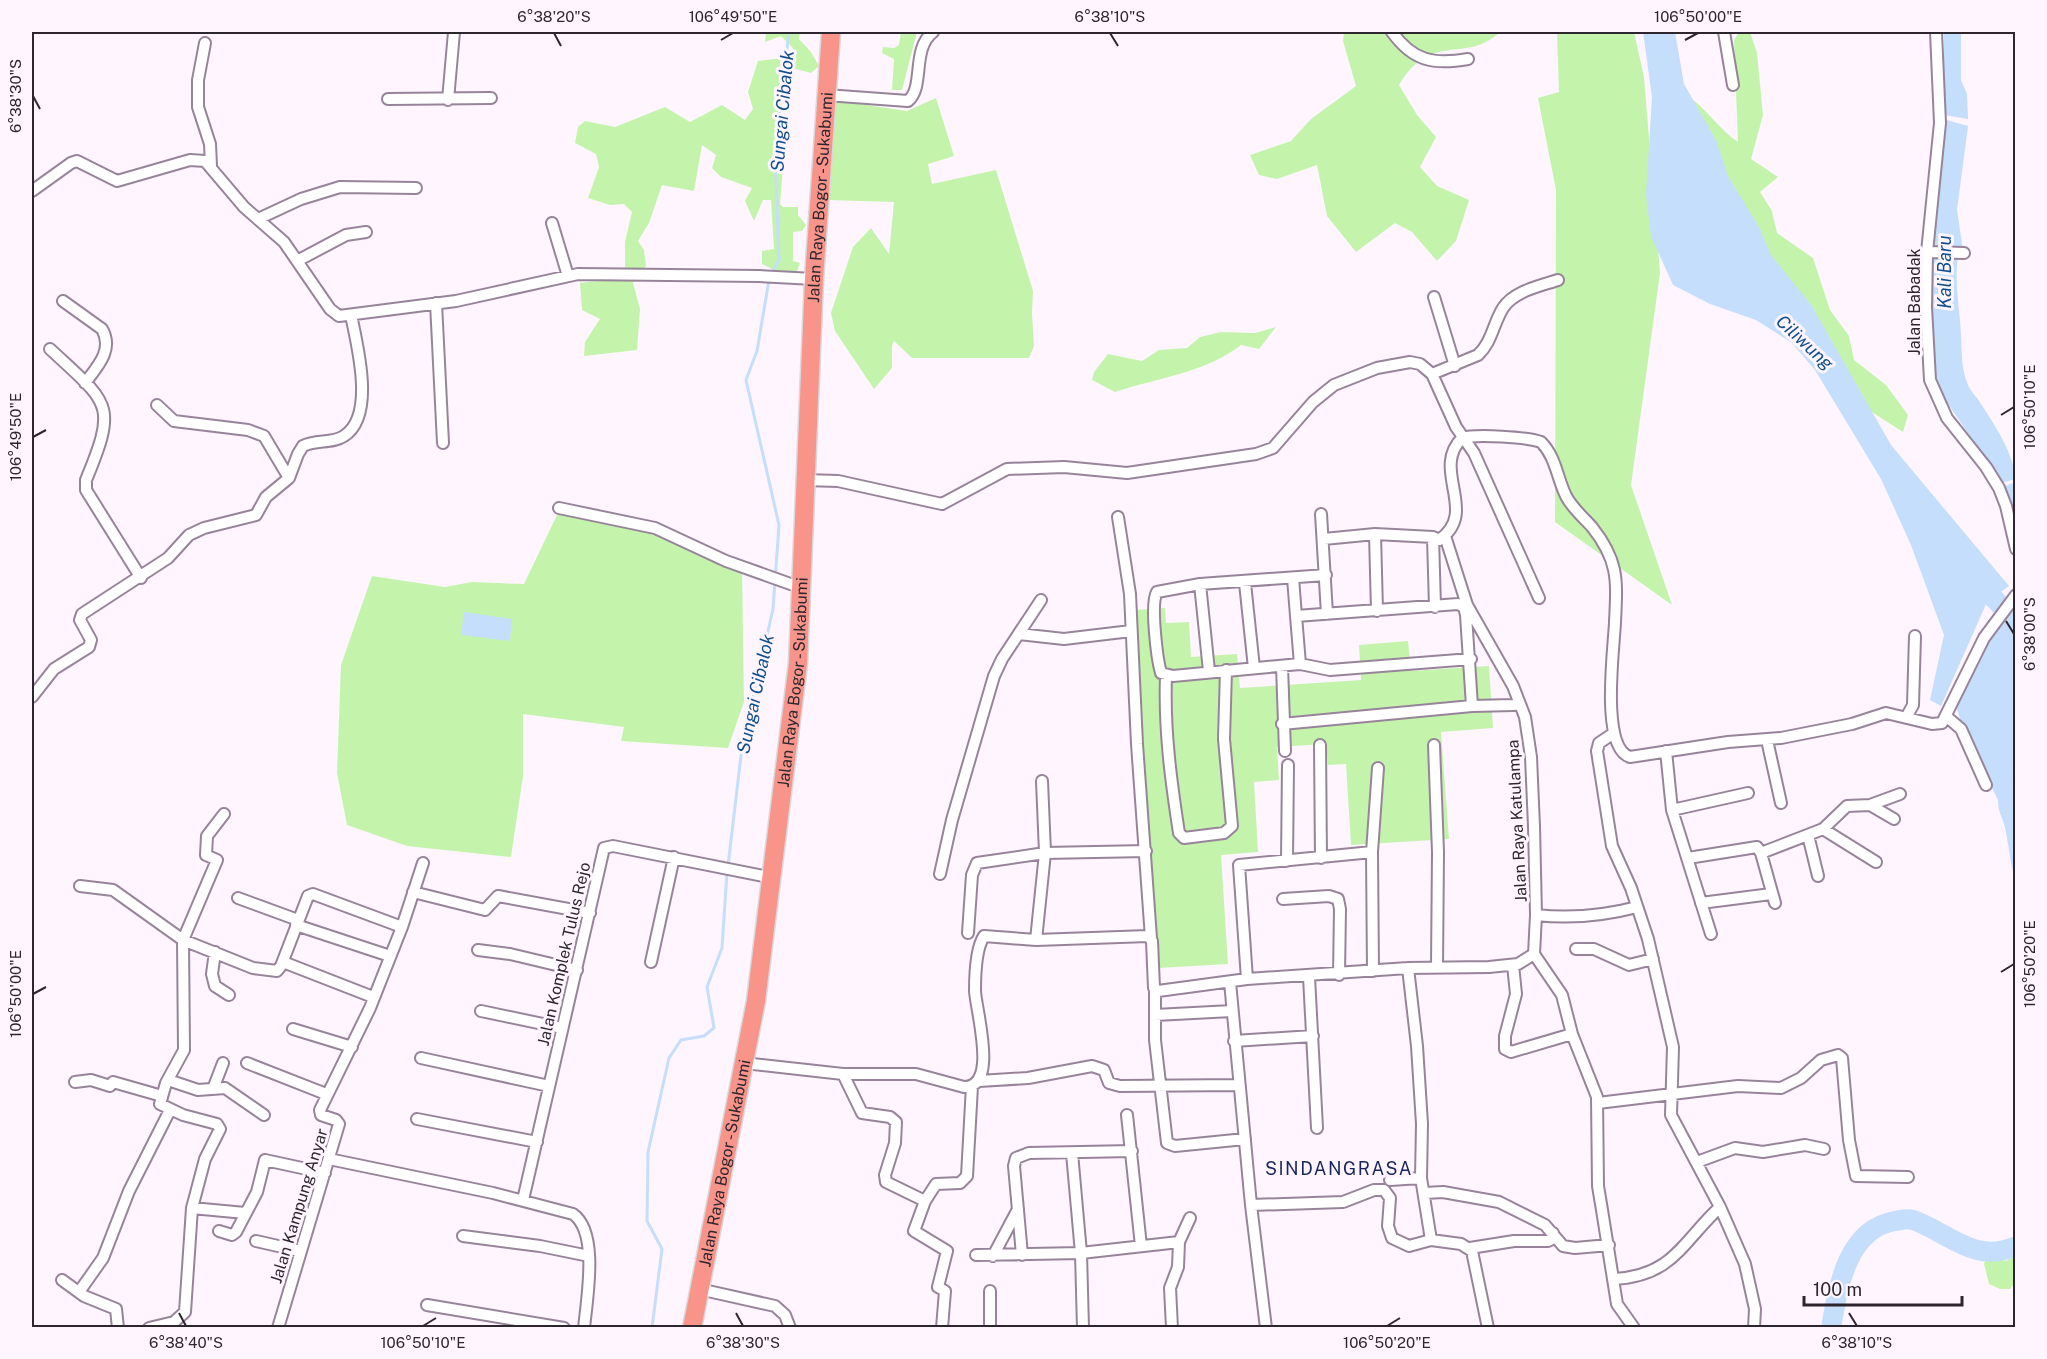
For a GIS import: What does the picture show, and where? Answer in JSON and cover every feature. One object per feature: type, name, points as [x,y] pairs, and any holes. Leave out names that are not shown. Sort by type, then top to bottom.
[{"type":"highway","name":"Jalan Raya Bogor - Sukabumi","points":[[692,1328],[744,1063],[773,878],[798,663],[799,587],[814,279],[831,32]]},
{"type":"street","points":[[448,100],[454,32]]},
{"type":"street","points":[[826,95],[908,101],[914,92],[923,42],[933,32]]},
{"type":"street","points":[[1392,32],[1404,49],[1431,62],[1468,59]]},
{"type":"street","points":[[1724,32],[1733,85]]},
{"type":"street","name":"Jalan Babadak","points":[[1936,32],[1940,123],[1928,252],[1928,355],[1934,394],[1947,418],[1986,467],[1999,488],[2006,506],[2016,549]]},
{"type":"street","points":[[205,43],[198,80],[198,106],[210,144],[211,166]]},
{"type":"street","points":[[388,99],[491,99]]},
{"type":"street","points":[[32,190],[77,161],[117,181],[190,160],[205,161],[244,207],[276,233],[330,309],[339,315],[475,297],[568,276],[625,274],[814,279]]},
{"type":"street","points":[[258,219],[301,199],[340,188],[416,188]]},
{"type":"street","points":[[552,223],[568,276]]},
{"type":"street","points":[[297,261],[346,235],[366,232]]},
{"type":"street","points":[[1928,252],[1964,253]]},
{"type":"street","points":[[1432,374],[1455,366],[1484,350],[1502,309],[1511,299],[1558,280]]},
{"type":"street","points":[[1434,297],[1455,366]]},
{"type":"street","points":[[63,301],[102,329],[105,336],[104,358],[85,383]]},
{"type":"street","points":[[436,303],[443,443]]},
{"type":"street","points":[[32,697],[54,669],[89,647],[91,640],[80,616],[141,578],[174,553],[189,535],[204,528],[256,514],[266,497],[289,478],[303,446],[343,437],[352,429],[359,416],[361,382],[351,315]]},
{"type":"street","points":[[50,350],[85,383],[102,404],[106,420],[104,438],[86,480],[86,490],[141,578]]},
{"type":"street","points":[[804,480],[838,481],[942,504],[1007,469],[1064,467],[1127,473],[1256,454],[1271,450],[1319,396],[1343,381],[1372,369],[1410,362],[1420,364],[1432,374],[1462,438],[1474,453],[1539,598]]},
{"type":"street","points":[[157,405],[174,421],[248,430],[264,436],[289,478]]},
{"type":"street","points":[[1324,539],[1375,534],[1439,537],[1449,535],[1458,516],[1450,460],[1462,438],[1475,436],[1523,438],[1541,442],[1556,465],[1568,500],[1609,550],[1616,580],[1611,703],[1614,733],[1620,749],[1627,756],[1728,742],[1767,740],[1846,725],[1886,713],[1936,724],[1947,716],[1984,638],[2016,595]]},
{"type":"street","points":[[559,508],[655,528],[726,561],[766,573],[799,587]]},
{"type":"street","points":[[1322,514],[1327,614]]},
{"type":"street","points":[[1118,517],[1130,594],[1155,1015],[1165,1139],[1168,1144],[1245,1139]]},
{"type":"street","points":[[1375,534],[1377,611]]},
{"type":"street","points":[[1435,607],[1439,537]]},
{"type":"street","name":"Jalan Raya Katulampa","points":[[1439,537],[1467,605],[1513,686],[1525,717],[1531,757],[1536,915],[1534,954]]},
{"type":"street","points":[[1226,670],[1224,740],[1232,826],[1224,833],[1184,837],[1179,833],[1169,770],[1165,722],[1166,676],[1159,669],[1155,594],[1160,591],[1200,584],[1245,583],[1326,575]]},
{"type":"street","points":[[1293,578],[1300,664]]},
{"type":"street","points":[[1245,583],[1254,668]]},
{"type":"street","points":[[1200,584],[1209,671]]},
{"type":"street","points":[[940,874],[946,842],[997,667],[1041,600]]},
{"type":"street","points":[[1296,616],[1455,604],[1464,607],[1471,658],[1472,705]]},
{"type":"street","points":[[1019,634],[1064,639],[1131,631]]},
{"type":"street","points":[[1907,717],[1912,705],[1915,636]]},
{"type":"street","points":[[1166,676],[1300,664],[1330,670],[1471,658]]},
{"type":"street","points":[[1282,666],[1282,723],[1285,751]]},
{"type":"street","points":[[1282,723],[1472,705],[1514,705]]},
{"type":"street","points":[[1947,716],[1961,729],[1986,785]]},
{"type":"street","points":[[1614,733],[1599,743],[1597,752],[1612,846],[1637,907],[1653,959],[1673,1047],[1671,1106],[1673,1122],[1697,1162],[1745,1264],[1755,1309],[1754,1328]]},
{"type":"street","points":[[1767,740],[1781,803]]},
{"type":"street","points":[[1320,745],[1321,858]]},
{"type":"street","points":[[1434,746],[1438,852],[1437,967]]},
{"type":"street","points":[[1666,752],[1672,810],[1711,934]]},
{"type":"street","points":[[1287,861],[1288,765]]},
{"type":"street","points":[[1373,971],[1372,852],[1378,768]]},
{"type":"street","points":[[1036,940],[1045,853],[1042,781]]},
{"type":"street","points":[[1672,810],[1748,793]]},
{"type":"street","points":[[1761,853],[1823,829],[1843,808],[1853,805],[1870,805],[1900,794]]},
{"type":"street","points":[[1870,805],[1894,819]]},
{"type":"street","points":[[149,1328],[174,1322],[185,1312],[192,1208],[205,1159],[220,1129],[214,1123],[160,1105],[168,1080],[184,1050],[183,940],[217,860],[206,855],[207,836],[224,814]]},
{"type":"street","points":[[1823,829],[1876,862]]},
{"type":"street","points":[[1808,835],[1818,876]]},
{"type":"street","name":"Jalan Komplek Tulus Rejo","points":[[523,1200],[606,846],[674,857],[773,878]]},
{"type":"street","points":[[1688,858],[1757,847],[1761,853],[1773,898],[1701,903]]},
{"type":"street","points":[[968,933],[975,864],[1045,853],[1146,851]]},
{"type":"street","points":[[1247,979],[1239,865],[1372,852]]},
{"type":"street","points":[[651,962],[674,857]]},
{"type":"street","points":[[247,1063],[326,1094],[352,1047],[373,997],[402,927],[423,863]]},
{"type":"street","points":[[80,886],[113,890],[183,940],[247,966],[269,971],[277,971],[283,962],[305,900],[313,894],[402,927]]},
{"type":"street","points":[[413,892],[485,910],[498,896],[590,913]]},
{"type":"street","points":[[1283,899],[1329,896],[1338,899],[1339,975]]},
{"type":"street","points":[[238,898],[297,923],[390,956]]},
{"type":"street","points":[[1536,915],[1558,918],[1597,916],[1637,907]]},
{"type":"street","points":[[942,1328],[945,1291],[938,1287],[947,1251],[914,1231],[925,1201],[936,1184],[960,1183],[967,1176],[975,1083],[983,1048],[975,985],[982,938],[1036,940],[1134,934],[1151,938]]},
{"type":"street","points":[[1576,949],[1594,949],[1629,965],[1653,959]]},
{"type":"street","points":[[478,950],[510,954],[577,970]]},
{"type":"street","points":[[215,952],[212,974],[215,986],[230,995]]},
{"type":"street","points":[[1155,990],[1168,991],[1247,979],[1339,975],[1408,968],[1513,965],[1534,954],[1562,995],[1572,1034],[1594,1088],[1598,1103],[1598,1186],[1618,1308],[1634,1328]]},
{"type":"street","points":[[283,962],[373,997]]},
{"type":"street","points":[[1513,965],[1516,994],[1503,1045],[1505,1048],[1511,1052],[1572,1034]]},
{"type":"street","points":[[1408,968],[1412,986],[1419,1074],[1421,1178],[1431,1240]]},
{"type":"street","points":[[1309,976],[1317,1128]]},
{"type":"street","points":[[1230,982],[1251,1205],[1266,1328]]},
{"type":"street","points":[[481,1011],[562,1028]]},
{"type":"street","points":[[1155,1015],[1232,1011]]},
{"type":"street","points":[[293,1029],[352,1047]]},
{"type":"street","points":[[1234,1041],[1313,1036]]},
{"type":"street","points":[[1598,1103],[1738,1086],[1787,1087],[1821,1060],[1839,1055],[1855,1175],[1908,1177]]},
{"type":"street","points":[[421,1058],[549,1086]]},
{"type":"street","points":[[213,1089],[223,1063]]},
{"type":"street","points":[[744,1063],[843,1074],[903,1072],[964,1087],[975,1083],[1028,1078],[1092,1066],[1104,1070],[1108,1081],[1114,1085],[1161,1087],[1239,1085]]},
{"type":"street","points":[[843,1074],[861,1113],[890,1117],[896,1122],[896,1136],[886,1182],[925,1201]]},
{"type":"street","points":[[75,1082],[91,1080],[110,1086],[113,1082],[125,1083],[162,1096]]},
{"type":"street","points":[[168,1080],[190,1089],[225,1088],[264,1115]]},
{"type":"street","name":"Jalan Kampung Anyar","points":[[279,1328],[339,1124],[338,1121],[321,1114],[326,1094]]},
{"type":"street","points":[[79,1292],[103,1258],[129,1191],[170,1110]]},
{"type":"street","points":[[1127,1115],[1141,1246]]},
{"type":"street","points":[[417,1119],[537,1142]]},
{"type":"street","points":[[1697,1162],[1735,1148],[1763,1152],[1805,1145],[1824,1149]]},
{"type":"street","points":[[1022,1255],[1014,1166],[1016,1158],[1023,1153],[1132,1151]]},
{"type":"street","points":[[1072,1153],[1081,1253],[1083,1328]]},
{"type":"street","points":[[329,1159],[566,1210],[578,1217],[586,1229],[589,1256],[584,1328]]},
{"type":"street","points":[[219,1231],[234,1234],[257,1192],[265,1160],[325,1173]]},
{"type":"street","points":[[1390,1180],[1421,1178]]},
{"type":"street","points":[[1251,1205],[1343,1202],[1374,1190],[1384,1190],[1390,1198],[1388,1226],[1392,1238],[1409,1246],[1431,1240],[1461,1244],[1470,1248],[1514,1241],[1548,1241],[1552,1239],[1553,1233]]},
{"type":"street","points":[[1425,1192],[1443,1192],[1491,1199],[1545,1225],[1560,1245],[1568,1247],[1608,1245]]},
{"type":"street","points":[[192,1208],[245,1213]]},
{"type":"street","points":[[1614,1279],[1642,1275],[1677,1256],[1694,1232],[1720,1208]]},
{"type":"street","points":[[993,1256],[1018,1209]]},
{"type":"street","points":[[1172,1328],[1170,1292],[1178,1267],[1179,1242],[1190,1218]]},
{"type":"street","points":[[462,1236],[540,1246],[589,1256]]},
{"type":"street","points":[[256,1241],[300,1251]]},
{"type":"street","points":[[976,1255],[1081,1253],[1179,1242]]},
{"type":"street","points":[[1470,1248],[1483,1295],[1488,1328]]},
{"type":"street","points":[[62,1280],[79,1292],[116,1310],[118,1328]]},
{"type":"street","points":[[699,1288],[775,1306],[785,1315],[790,1328]]},
{"type":"street","points":[[990,1292],[990,1328]]},
{"type":"street","points":[[428,1305],[564,1328]]},
{"type":"green space","points":[[766,32],[800,32],[799,39],[811,52],[819,66],[811,73],[789,67],[788,76],[782,76],[780,96],[777,97],[775,107],[778,107],[777,143],[785,144],[780,204],[783,207],[798,207],[798,215],[806,225],[802,231],[793,232],[793,261],[800,263],[797,271],[778,272],[762,264],[762,251],[774,249],[771,200],[763,200],[754,221],[745,201],[752,188],[721,177],[712,168],[716,155],[702,145],[694,191],[662,185],[649,223],[638,241],[644,250],[646,266],[633,283],[640,309],[637,350],[584,356],[585,342],[600,319],[582,310],[580,283],[598,281],[625,267],[625,242],[632,212],[624,204],[610,205],[588,198],[599,167],[596,154],[575,143],[578,127],[585,121],[615,127],[665,107],[690,122],[722,105],[745,120],[753,109],[748,92],[758,61],[790,57],[793,48],[781,36],[765,42]]},
{"type":"green space","points":[[901,32],[917,32],[902,90],[892,90],[894,59],[882,53],[883,47],[894,48],[899,45]]},
{"type":"green space","points":[[1344,32],[1500,32],[1474,46],[1436,53],[1424,58],[1411,68],[1399,85],[1417,115],[1436,137],[1420,167],[1437,186],[1469,200],[1456,241],[1437,261],[1412,232],[1395,223],[1356,252],[1327,216],[1317,165],[1277,179],[1259,175],[1250,155],[1291,141],[1311,119],[1356,86],[1343,41]]},
{"type":"green space","points":[[1557,32],[1634,32],[1644,77],[1660,273],[1631,485],[1672,605],[1555,522],[1556,190],[1538,98],[1559,92]]},
{"type":"green space","points":[[1739,32],[1750,32],[1757,53],[1763,115],[1751,159],[1778,177],[1760,192],[1772,211],[1777,233],[1813,258],[1830,310],[1849,336],[1854,360],[1886,385],[1908,415],[1903,432],[1867,409],[1761,257],[1686,95],[1738,142],[1734,40]]},
{"type":"green space","points":[[936,98],[954,156],[928,164],[932,184],[996,170],[1033,291],[1034,346],[1029,358],[912,358],[894,341],[892,368],[874,389],[835,331],[831,313],[853,247],[871,228],[889,254],[894,202],[828,200],[833,100],[907,111]]},
{"type":"green space","points":[[1276,327],[1259,349],[1241,345],[1212,362],[1180,374],[1115,392],[1092,380],[1094,372],[1108,354],[1142,361],[1159,350],[1187,348],[1200,337],[1221,332],[1255,333]]},
{"type":"green space","points":[[564,510],[655,533],[742,567],[744,702],[728,748],[621,741],[624,727],[523,714],[523,776],[511,857],[407,846],[347,825],[337,773],[341,665],[372,576],[445,587],[472,582],[524,584],[557,515]]},
{"type":"green space","points":[[1165,608],[1166,623],[1189,622],[1191,657],[1237,654],[1240,688],[1361,680],[1359,645],[1408,641],[1411,671],[1489,666],[1493,728],[1441,732],[1449,839],[1351,845],[1346,764],[1328,765],[1326,744],[1277,747],[1279,780],[1254,782],[1258,852],[1221,855],[1228,964],[1159,968],[1134,610]]},
{"type":"green space","points":[[1987,1255],[2006,1261],[2015,1256],[2015,1282],[2010,1289],[2000,1289],[1989,1284],[1984,1264]]},
{"type":"water","points":[[1643,32],[1675,32],[1684,84],[1716,140],[1728,176],[1759,227],[1771,255],[1812,306],[1891,445],[2009,586],[1987,602],[1941,706],[1930,700],[1944,635],[1911,545],[1881,479],[1815,370],[1792,343],[1756,320],[1710,304],[1673,285],[1651,236],[1646,195],[1652,97]]},
{"type":"water","points":[[1944,32],[1961,32],[1961,80],[1967,94],[1968,119],[1944,115]]},
{"type":"water","points":[[1943,119],[1968,126],[1957,210],[1963,250],[1932,250]]},
{"type":"water","name":"Kali Baru","points":[[1932,256],[1958,257],[1957,286],[1964,373],[1969,388],[1992,421],[2008,450],[2015,479],[2002,483],[1944,398],[1930,362],[1933,331],[1928,329]]},
{"type":"water","points":[[2015,482],[2015,542],[2003,487]]},
{"type":"water","points":[[2015,596],[2015,878],[1998,800],[1965,735],[1956,706]]},
{"type":"water","points":[[464,612],[512,619],[510,641],[461,635]]},
{"type":"waterway","name":"Sungai Cibalok","points":[[771,274],[779,260],[775,149],[789,32]]},
{"type":"waterway","name":"Sungai Cibalok","points":[[728,866],[742,747],[773,609],[779,525],[746,380],[757,351],[769,280]]},
{"type":"waterway","name":"Ciliwung","points":[[1975,578],[2016,622]]},
{"type":"waterway","name":"Sungai Cibalok","points":[[652,1328],[662,1249],[647,1221],[648,1152],[669,1058],[681,1040],[704,1036],[714,1028],[707,987],[722,948],[727,872]]},
{"type":"waterway","points":[[1831,1328],[1837,1295],[1848,1262],[1866,1235],[1879,1226],[1911,1219],[1962,1245],[1975,1249],[1988,1252],[2016,1246]]},
{"type":"district","name":"SINDANGRASA","points":[[1339,1168]]}]
